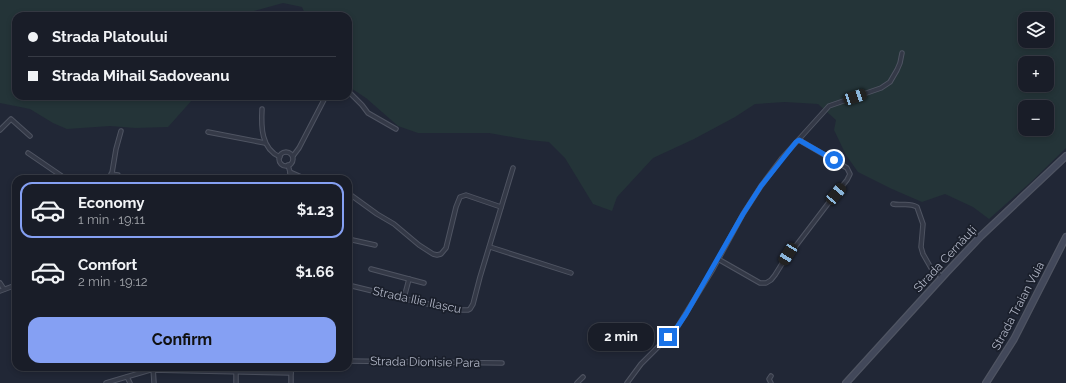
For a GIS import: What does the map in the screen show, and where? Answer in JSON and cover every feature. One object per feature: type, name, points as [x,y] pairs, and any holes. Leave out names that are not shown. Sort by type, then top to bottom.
[{"type":"street","points":[[627,383],[645,360],[678,326],[743,214],[761,186],[782,158],[829,106],[869,93],[890,82],[900,63],[902,53]]},
{"type":"street","points":[[352,95],[368,113],[396,129]]},
{"type":"street","points":[[288,165],[292,163],[293,156],[299,148],[324,100]]},
{"type":"street","points":[[262,109],[263,134],[265,143],[280,157],[284,165],[288,165]]},
{"type":"street","points":[[0,130],[11,119],[30,136]]},
{"type":"street","points":[[118,175],[111,174],[121,131]]},
{"type":"street","points":[[208,132],[265,143]]},
{"type":"street","points":[[718,259],[760,283],[766,283],[771,280],[788,254],[847,180],[850,174],[847,168],[799,140]]},
{"type":"street","points":[[280,157],[282,153],[287,152],[293,156]]},
{"type":"street","points":[[28,153],[60,175]]},
{"type":"street","name":"Strada Cernăuți","points":[[846,383],[981,236],[1066,156]]},
{"type":"street","points":[[288,165],[290,172],[297,175]]},
{"type":"street","name":"Strada Ilie Ilașcu","points":[[352,286],[459,310],[468,310],[473,304],[513,168]]},
{"type":"street","points":[[352,196],[394,224],[419,245],[437,255],[441,254],[446,248],[456,207],[460,197],[466,195],[501,206]]},
{"type":"street","points":[[893,204],[898,206],[913,204],[917,207],[923,224],[921,247],[922,254],[932,268],[942,277]]},
{"type":"street","name":"Strada Traian Vuia","points":[[986,383],[1020,330],[1066,238]]},
{"type":"street","points":[[352,240],[374,245]]},
{"type":"street","points":[[490,247],[571,273]]},
{"type":"street","points":[[371,268],[424,283]]},
{"type":"street","points":[[404,298],[409,279]]},
{"type":"street","points":[[0,283],[4,289]]},
{"type":"street","points":[[0,291],[12,286]]},
{"type":"street","name":"Strada Dionisie Para","points":[[352,361],[502,363]]},
{"type":"street","points":[[106,383],[147,371]]},
{"type":"street","points":[[153,371],[154,383]]},
{"type":"street","points":[[221,371],[291,373],[291,383]]},
{"type":"street","points":[[236,372],[236,383]]},
{"type":"street","points":[[127,376],[130,383]]},
{"type":"street","points":[[771,376],[769,379],[771,383]]},
{"type":"street","points":[[577,383],[583,377]]},
{"type":"shaded area","points":[[0,0],[1066,0],[1066,148],[1032,181],[989,219],[973,207],[945,194],[922,202],[858,172],[846,155],[834,130],[836,120],[818,104],[785,102],[755,104],[735,117],[694,139],[653,158],[617,197],[612,211],[593,204],[565,158],[549,142],[489,133],[418,133],[398,126],[366,98],[352,89],[352,12],[304,12],[302,7],[283,3],[252,12],[12,12],[12,100],[192,100],[168,127],[135,128],[110,126],[67,129],[53,123],[30,109],[0,103]]},
{"type":"route","points":[[668,337],[686,314],[743,214],[761,186],[796,142],[799,140],[834,160]]}]
